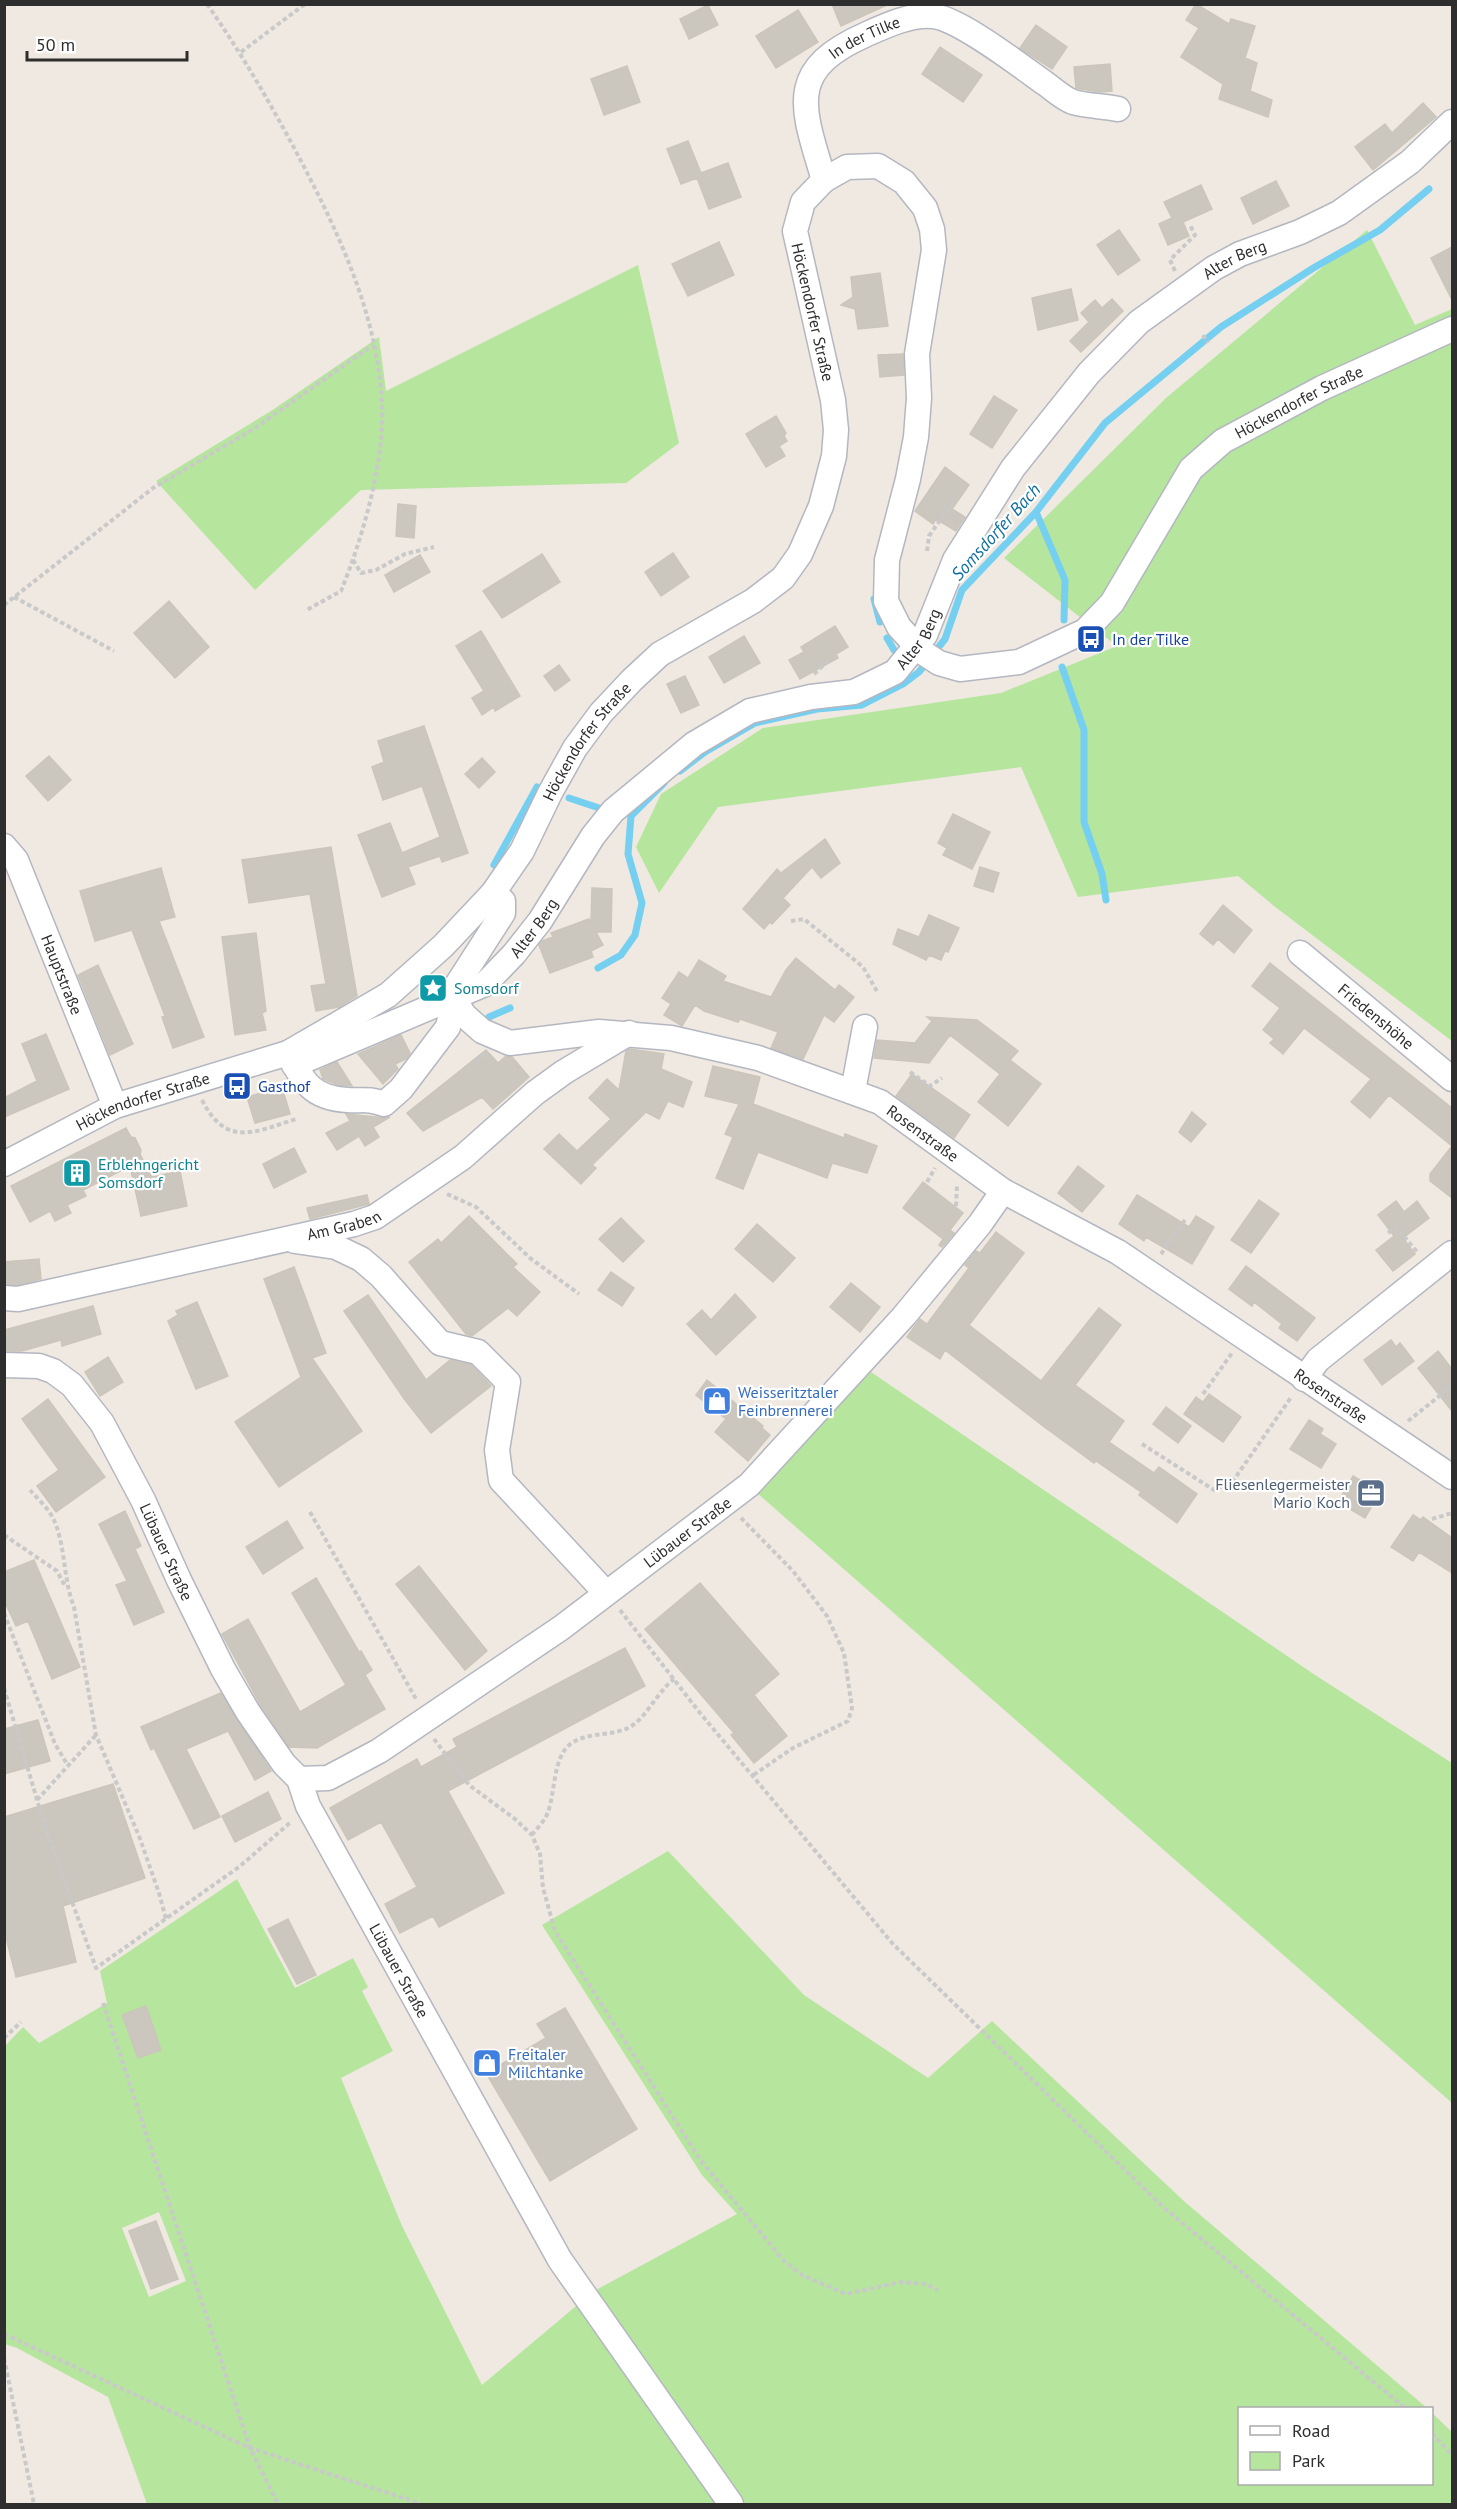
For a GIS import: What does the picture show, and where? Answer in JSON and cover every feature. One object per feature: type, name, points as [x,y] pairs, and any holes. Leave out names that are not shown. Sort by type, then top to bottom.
[{"type":"street","name":"In der Tilke","points":[[824,180],[806,120],[806,93],[813,75],[824,58],[842,45],[896,21],[933,16],[956,24],[1071,102],[1118,109]]},
{"type":"street","name":"Alter Berg","points":[[291,1059],[454,998],[485,984],[514,954],[540,921],[593,836],[613,811],[694,744],[750,711],[812,697],[854,692],[926,654],[925,635],[956,560],[1013,468],[1089,374],[1139,322],[1214,268],[1240,254],[1300,232],[1339,213],[1410,162],[1452,122]]},
{"type":"street","name":"Höckendorfer Straße","points":[[4,1164],[115,1106],[291,1059],[388,994],[443,946],[493,893],[522,851],[575,748],[601,713],[660,654],[753,601],[783,578],[800,554],[821,506],[834,456],[836,430],[833,400],[795,231],[802,202],[824,180],[847,167],[878,166],[904,182],[925,208],[932,229],[934,250],[917,354],[919,398],[916,436],[887,560],[886,601],[898,627],[926,654],[960,669],[1019,662],[1085,631],[1112,603],[1191,469],[1223,441],[1322,388],[1452,329]]},
{"type":"street","name":"Hauptstraße","points":[[4,846],[16,860],[115,1106]]},
{"type":"street","points":[[291,1059],[308,1087],[326,1096],[347,1100],[369,1098],[384,1104],[402,1089],[448,1028],[458,982],[503,913],[503,901],[493,893]]},
{"type":"street","name":"Friedenshöhe","points":[[1300,953],[1452,1079]]},
{"type":"street","name":"Rosenstraße","points":[[454,998],[464,1016],[482,1031],[510,1043],[599,1032],[629,1033],[688,1041],[758,1058],[880,1102],[1003,1191],[1118,1252],[1452,1478]]},
{"type":"street","points":[[853,1091],[865,1027]]},
{"type":"street","name":"Am Graben","points":[[4,1298],[18,1299],[354,1224],[375,1217],[463,1157],[535,1093],[564,1072],[629,1033]]},
{"type":"street","name":"Lübauer Straße","points":[[299,1779],[328,1778],[379,1751],[561,1628],[725,1503],[756,1477],[904,1316],[980,1224],[1003,1191]]},
{"type":"street","points":[[280,1239],[336,1247],[361,1259],[381,1276],[440,1342],[478,1352],[508,1382],[497,1450],[501,1480],[606,1593]]},
{"type":"street","points":[[1304,1378],[1318,1360],[1452,1253]]},
{"type":"street","name":"Lübauer Straße","points":[[4,1365],[39,1366],[53,1371],[72,1385],[102,1423],[142,1500],[223,1669],[254,1721],[284,1764],[299,1779],[308,1806],[560,2260],[731,2505]]},
{"type":"path","points":[[207,4],[241,52],[323,203],[356,278],[370,320],[382,405],[380,445],[368,511],[341,591],[305,611]]},
{"type":"path","points":[[241,52],[305,4]]},
{"type":"path","points":[[1179,278],[1170,260],[1195,235],[1190,225]]},
{"type":"path","points":[[1203,335],[1208,343]]},
{"type":"path","points":[[4,605],[153,488],[255,428],[373,344]]},
{"type":"path","points":[[927,551],[929,536],[954,500]]},
{"type":"path","points":[[352,560],[361,573],[376,570],[405,554],[434,547]]},
{"type":"path","points":[[14,597],[114,651]]},
{"type":"path","points":[[813,675],[828,661]]},
{"type":"path","points":[[791,921],[804,919],[863,967],[878,993]]},
{"type":"path","points":[[910,1072],[930,1086],[942,1078]]},
{"type":"path","points":[[201,1096],[222,1128],[238,1133],[257,1131],[296,1119]]},
{"type":"path","points":[[927,1182],[934,1168],[944,1174]]},
{"type":"path","points":[[953,1180],[957,1184],[956,1206]]},
{"type":"path","points":[[476,1207],[530,1257],[579,1294]]},
{"type":"path","points":[[1160,1256],[1185,1220]]},
{"type":"path","points":[[1388,1233],[1396,1227],[1421,1257]]},
{"type":"path","points":[[1203,1394],[1244,1338]]},
{"type":"path","points":[[1142,1444],[1214,1490],[1233,1481],[1304,1378]]},
{"type":"path","points":[[1403,1425],[1452,1386]]},
{"type":"path","points":[[30,1490],[54,1519],[64,1557],[67,1588]]},
{"type":"path","points":[[725,1503],[793,1571],[826,1616],[844,1653],[852,1708],[848,1721],[794,1748],[752,1776]]},
{"type":"path","points":[[310,1512],[427,1719],[436,1744],[469,1785],[515,1819],[532,1835],[540,1854],[543,1887],[555,1930],[701,2161],[784,2261],[802,2275],[846,2294],[902,2282],[926,2284],[938,2290]]},
{"type":"path","points":[[1432,1519],[1452,1513]]},
{"type":"path","points":[[4,1535],[57,1571],[67,1588],[74,1607],[96,1735],[139,1836],[166,1920]]},
{"type":"path","points":[[606,1593],[752,1776],[893,1944],[1163,2207],[1403,2407]]},
{"type":"path","points":[[4,1613],[55,1744],[67,1764]]},
{"type":"path","points":[[532,1835],[546,1816],[560,1759],[569,1746],[584,1738],[612,1734],[630,1726],[641,1718],[663,1688],[674,1679]]},
{"type":"path","points":[[4,1688],[37,1800],[75,1914],[96,1968],[239,1867],[308,1806]]},
{"type":"path","points":[[37,1800],[67,1764],[96,1735]]},
{"type":"path","points":[[104,2003],[250,2448],[278,2505]]},
{"type":"path","points":[[4,2038],[21,2022]]},
{"type":"path","points":[[4,2334],[250,2448],[422,2505]]},
{"type":"path","points":[[4,2358],[34,2505]]},
{"type":"path","points":[[1433,2435],[1452,2455]]},
{"type":"green space","points":[[1367,230],[1415,325],[1452,309],[1452,1041],[1238,876],[1078,897],[1021,767],[718,807],[659,893],[636,847],[661,794],[763,728],[1001,693],[1117,646],[1004,558],[1166,398]]},
{"type":"green space","points":[[638,265],[679,443],[626,483],[361,490],[255,590],[156,481],[271,411],[379,337],[386,391]]},
{"type":"green space","points":[[871,1372],[1312,1673],[1452,1763],[1452,2103],[756,1492]]},
{"type":"green space","points":[[668,1851],[804,1995],[928,2078],[992,2021],[1185,2202],[1426,2407],[1238,2407],[1238,2485],[1433,2485],[1433,2414],[1452,2432],[1452,2504],[147,2504],[108,2397],[17,2348],[5,2344],[4,2047],[23,2027],[39,2043],[107,2003],[100,1971],[237,1879],[295,1988],[353,1958],[368,1987],[362,1991],[393,2051],[341,2078],[402,2226],[482,2385],[594,2291],[737,2214],[702,2175],[542,1925]],"holes":[[[159,2212],[186,2281],[149,2297],[122,2228]]]},
{"type":"building","points":[[832,4],[889,4],[841,26]]},
{"type":"building","points":[[1196,4],[1229,24],[1231,19],[1255,26],[1245,58],[1257,63],[1250,91],[1272,100],[1268,117],[1219,99],[1223,84],[1181,57],[1199,28],[1186,20]]},
{"type":"building","points":[[708,5],[718,25],[689,39],[680,19]]},
{"type":"building","points":[[798,10],[818,42],[776,68],[756,36]]},
{"type":"building","points":[[1036,25],[1067,47],[1052,69],[1020,48]]},
{"type":"building","points":[[940,47],[982,75],[963,102],[922,74]]},
{"type":"building","points":[[1110,64],[1112,91],[1100,92],[1076,88],[1074,67]]},
{"type":"building","points":[[627,66],[640,102],[604,115],[591,79]]},
{"type":"building","points":[[1423,103],[1436,117],[1373,170],[1355,147],[1385,124],[1392,133]]},
{"type":"building","points":[[688,141],[701,173],[728,163],[741,197],[709,209],[697,178],[681,184],[667,149]]},
{"type":"building","points":[[1276,181],[1289,206],[1253,224],[1241,198]]},
{"type":"building","points":[[1201,185],[1212,209],[1183,222],[1189,236],[1168,245],[1159,224],[1172,218],[1164,202]]},
{"type":"building","points":[[1119,230],[1140,260],[1118,275],[1097,245]]},
{"type":"building","points":[[719,242],[734,275],[688,296],[672,264]]},
{"type":"building","points":[[1452,247],[1452,300],[1431,258]]},
{"type":"building","points":[[880,273],[888,326],[858,329],[855,309],[841,305],[853,297],[851,277]]},
{"type":"building","points":[[1071,289],[1078,320],[1038,330],[1032,298]]},
{"type":"building","points":[[1112,299],[1123,311],[1081,352],[1070,341],[1089,322],[1081,313],[1095,300],[1102,308]]},
{"type":"building","points":[[903,354],[904,375],[880,377],[878,355]]},
{"type":"building","points":[[994,396],[1017,410],[992,448],[970,434]]},
{"type":"building","points":[[776,416],[786,433],[784,436],[787,441],[779,446],[785,456],[766,467],[746,434]]},
{"type":"building","points":[[945,467],[969,485],[952,509],[965,517],[956,531],[936,519],[933,524],[915,511]]},
{"type":"building","points":[[398,504],[416,506],[414,538],[396,536]]},
{"type":"building","points":[[673,553],[689,577],[661,596],[645,572]]},
{"type":"building","points":[[542,554],[560,582],[502,618],[483,591]]},
{"type":"building","points":[[420,555],[430,572],[394,592],[385,575]]},
{"type":"building","points":[[169,601],[209,647],[175,678],[134,633]]},
{"type":"building","points":[[835,626],[848,647],[836,654],[838,658],[800,679],[789,660],[804,652],[801,647]]},
{"type":"building","points":[[481,631],[520,696],[495,711],[494,707],[482,715],[472,698],[484,691],[456,646]]},
{"type":"building","points":[[744,636],[760,663],[724,683],[709,657]]},
{"type":"building","points":[[559,665],[570,680],[555,691],[544,676]]},
{"type":"building","points":[[685,676],[699,705],[681,713],[667,684]]},
{"type":"building","points":[[424,726],[468,853],[442,862],[440,856],[408,867],[415,884],[382,897],[358,835],[390,823],[402,853],[440,837],[422,786],[383,800],[372,767],[384,762],[378,741]]},
{"type":"building","points":[[49,756],[71,780],[48,801],[26,776]]},
{"type":"building","points":[[482,758],[495,772],[479,788],[465,774]]},
{"type":"building","points":[[953,814],[990,832],[972,869],[943,855],[947,848],[938,843]]},
{"type":"building","points":[[825,839],[840,863],[821,878],[812,867],[783,898],[790,905],[764,929],[743,909],[777,869],[781,873]]},
{"type":"building","points":[[331,847],[357,996],[339,1007],[316,1011],[311,986],[326,984],[310,894],[249,903],[242,860]]},
{"type":"building","points":[[980,867],[999,873],[993,892],[974,886]]},
{"type":"building","points":[[161,868],[175,917],[159,921],[204,1037],[173,1048],[162,1017],[165,1016],[132,930],[95,941],[80,891]]},
{"type":"building","points":[[592,888],[612,889],[611,932],[596,932],[603,945],[591,951],[593,957],[550,973],[539,945],[542,941],[553,937],[551,933],[589,919],[591,923]]},
{"type":"building","points":[[1223,905],[1252,930],[1234,953],[1218,939],[1213,945],[1200,934]]},
{"type":"building","points":[[929,915],[959,928],[948,952],[945,951],[941,960],[929,955],[926,960],[893,944],[898,929],[919,937]]},
{"type":"building","points":[[256,933],[266,1011],[262,1013],[266,1030],[235,1035],[222,937]]},
{"type":"building","points":[[796,958],[835,990],[839,985],[854,997],[834,1022],[824,1015],[803,1059],[771,1048],[778,1032],[740,1019],[738,1022],[704,1011],[695,1005],[682,1026],[664,1015],[671,1004],[662,998],[679,972],[688,978],[699,960],[726,976],[723,981],[771,997],[786,970]]},
{"type":"building","points":[[1270,963],[1452,1108],[1452,1146],[1389,1095],[1370,1118],[1351,1102],[1371,1079],[1304,1028],[1283,1054],[1270,1043],[1274,1039],[1263,1030],[1280,1008],[1252,986]]},
{"type":"building","points":[[98,965],[133,1044],[110,1055],[78,975]]},
{"type":"building","points":[[927,1017],[977,1020],[1018,1051],[1010,1060],[1041,1084],[1008,1126],[978,1102],[1000,1074],[950,1035],[929,1063],[874,1058],[877,1040],[915,1043],[932,1021]]},
{"type":"building","points":[[46,1034],[69,1089],[4,1117],[4,1098],[37,1081],[22,1044]]},
{"type":"building","points":[[401,1035],[410,1053],[406,1059],[395,1064],[398,1069],[383,1084],[358,1054]]},
{"type":"building","points":[[630,1049],[664,1054],[661,1069],[692,1082],[683,1107],[668,1101],[659,1119],[646,1112],[592,1165],[596,1168],[581,1184],[544,1149],[559,1134],[577,1151],[611,1119],[589,1098],[607,1079],[619,1090],[626,1051]]},
{"type":"building","points":[[486,1050],[498,1063],[506,1056],[512,1057],[529,1077],[493,1109],[482,1097],[423,1131],[407,1113]]},
{"type":"building","points":[[337,1062],[352,1086],[338,1085],[323,1079],[320,1070]]},
{"type":"building","points":[[713,1066],[760,1077],[753,1104],[844,1138],[845,1134],[877,1146],[867,1173],[832,1163],[827,1178],[758,1152],[743,1189],[716,1178],[733,1137],[725,1134],[739,1104],[705,1096]]},
{"type":"building","points":[[912,1074],[970,1115],[954,1138],[896,1096]]},
{"type":"building","points":[[282,1087],[290,1114],[255,1123],[247,1097]]},
{"type":"building","points":[[1192,1112],[1206,1124],[1191,1142],[1179,1132]]},
{"type":"building","points":[[346,1114],[390,1117],[373,1127],[379,1137],[365,1146],[359,1136],[337,1150],[326,1133],[350,1121]]},
{"type":"building","name":"Erblehngericht Somsdorf","points":[[126,1128],[131,1137],[135,1138],[141,1150],[140,1154],[152,1177],[180,1171],[187,1206],[141,1216],[130,1166],[83,1190],[86,1196],[67,1205],[71,1213],[55,1221],[50,1211],[30,1222],[11,1186]]},
{"type":"building","points":[[1452,1146],[1452,1198],[1430,1181],[1430,1174]]},
{"type":"building","points":[[294,1148],[306,1172],[274,1188],[263,1164]]},
{"type":"building","points":[[1078,1166],[1104,1186],[1082,1212],[1058,1193]]},
{"type":"building","points":[[923,1182],[963,1213],[950,1230],[954,1233],[942,1247],[939,1245],[943,1239],[903,1208]]},
{"type":"building","points":[[367,1195],[369,1204],[310,1219],[307,1208]]},
{"type":"building","points":[[1137,1195],[1189,1227],[1196,1216],[1214,1227],[1192,1264],[1146,1237],[1144,1241],[1119,1224]]},
{"type":"building","points":[[1259,1200],[1279,1214],[1251,1253],[1231,1240]]},
{"type":"building","points":[[1396,1201],[1404,1212],[1417,1201],[1429,1218],[1403,1238],[1415,1254],[1393,1271],[1376,1250],[1394,1236],[1378,1215]]},
{"type":"building","points":[[469,1216],[517,1264],[513,1267],[540,1292],[517,1316],[508,1308],[472,1336],[466,1334],[409,1262],[438,1239],[441,1243]]},
{"type":"building","points":[[621,1218],[644,1241],[623,1262],[599,1239]]},
{"type":"building","points":[[757,1224],[795,1258],[773,1282],[735,1249]]},
{"type":"building","points":[[996,1232],[1024,1253],[969,1325],[1041,1381],[1099,1308],[1121,1325],[1075,1385],[1124,1421],[1109,1442],[1154,1473],[1159,1467],[1197,1494],[1177,1523],[1139,1495],[1141,1492],[1096,1461],[1094,1463],[945,1350],[940,1359],[907,1337],[920,1319],[927,1324],[969,1268],[965,1265],[976,1251],[980,1253]]},
{"type":"building","points":[[39,1259],[41,1279],[17,1285],[4,1284],[4,1262]]},
{"type":"building","points":[[1246,1266],[1315,1318],[1297,1341],[1279,1328],[1282,1324],[1254,1302],[1252,1306],[1229,1289]]},
{"type":"building","points":[[294,1267],[326,1353],[312,1358],[362,1431],[279,1487],[235,1422],[301,1377],[264,1279]]},
{"type":"building","points":[[611,1272],[634,1288],[622,1306],[598,1290]]},
{"type":"building","points":[[851,1283],[880,1307],[860,1332],[830,1307]]},
{"type":"building","points":[[735,1294],[756,1317],[716,1355],[687,1324],[702,1310],[711,1320]]},
{"type":"building","points":[[368,1295],[426,1380],[450,1360],[471,1365],[491,1386],[431,1433],[405,1400],[344,1311]]},
{"type":"building","points":[[197,1302],[228,1376],[196,1389],[168,1321],[178,1315],[176,1311]]},
{"type":"building","points":[[93,1306],[101,1334],[62,1346],[61,1340],[22,1351],[4,1351],[4,1330]]},
{"type":"building","points":[[1391,1340],[1396,1347],[1400,1343],[1414,1361],[1382,1385],[1364,1360]]},
{"type":"building","points":[[1438,1351],[1452,1369],[1452,1411],[1418,1368]]},
{"type":"building","points":[[108,1357],[123,1382],[100,1396],[85,1372]]},
{"type":"building","points":[[707,1380],[763,1426],[762,1428],[770,1435],[748,1461],[715,1432],[726,1419],[696,1395]]},
{"type":"building","points":[[1209,1394],[1241,1417],[1223,1442],[1184,1414],[1196,1397],[1203,1402]]},
{"type":"building","points":[[48,1399],[105,1477],[56,1512],[37,1486],[59,1470],[22,1419]]},
{"type":"building","points":[[1166,1407],[1191,1426],[1178,1443],[1153,1424]]},
{"type":"building","points":[[1309,1420],[1323,1429],[1320,1434],[1336,1444],[1321,1468],[1290,1449]]},
{"type":"building","points":[[1353,1476],[1380,1492],[1365,1518],[1338,1502]]},
{"type":"building","points":[[125,1511],[141,1546],[135,1549],[164,1612],[134,1625],[116,1585],[127,1581],[99,1524]]},
{"type":"building","points":[[1413,1515],[1421,1520],[1423,1517],[1452,1538],[1452,1573],[1419,1552],[1413,1561],[1391,1547]]},
{"type":"building","points":[[287,1521],[303,1548],[263,1574],[246,1547]]},
{"type":"building","points":[[34,1560],[80,1667],[52,1679],[28,1621],[16,1626],[4,1600],[4,1572]]},
{"type":"building","points":[[419,1566],[487,1651],[465,1670],[396,1584]]},
{"type":"building","points":[[316,1578],[372,1670],[365,1675],[385,1709],[317,1748],[289,1747],[260,1704],[222,1634],[248,1619],[300,1712],[346,1685],[292,1593]]},
{"type":"building","points":[[700,1583],[779,1674],[754,1695],[787,1736],[754,1763],[731,1735],[734,1733],[645,1629]]},
{"type":"building","points":[[625,1648],[645,1686],[448,1791],[504,1893],[439,1927],[433,1916],[400,1933],[385,1904],[417,1887],[381,1822],[348,1840],[330,1808],[417,1759],[421,1767],[457,1747],[453,1739]]},
{"type":"building","points":[[221,1693],[271,1771],[255,1780],[228,1731],[186,1749],[220,1817],[194,1829],[154,1748],[151,1750],[141,1727]]},
{"type":"building","points":[[38,1720],[50,1761],[4,1774],[4,1729]]},
{"type":"building","points":[[113,1784],[145,1878],[63,1906],[76,1962],[16,1977],[4,1930],[4,1817]]},
{"type":"building","points":[[268,1792],[281,1819],[235,1842],[222,1816]]},
{"type":"building","points":[[288,1919],[316,1975],[297,1984],[268,1929]]},
{"type":"building","points":[[146,2006],[161,2050],[138,2058],[122,2015]]},
{"type":"building","points":[[565,2008],[637,2129],[550,2181],[486,2073],[546,2038],[537,2024]]},
{"type":"building","points":[[156,2221],[178,2279],[151,2289],[129,2231]]},
{"type":"waterway","name":"Somsdorfer Bach","points":[[680,771],[705,752],[755,723],[817,709],[862,705],[903,684],[919,672],[945,639],[962,590],[1036,512],[1105,423],[1221,327],[1315,267],[1380,230],[1429,189]]},
{"type":"waterway","points":[[1036,512],[1065,580],[1064,620]]},
{"type":"waterway","points":[[874,599],[880,622]]},
{"type":"waterway","points":[[887,638],[894,650]]},
{"type":"waterway","points":[[1062,667],[1084,730],[1084,822],[1102,874],[1106,900]]},
{"type":"waterway","name":"Somsdorfer Bach","points":[[598,968],[621,955],[635,935],[642,903],[628,854],[631,816],[664,783]]},
{"type":"waterway","points":[[494,865],[537,787]]},
{"type":"waterway","points":[[569,798],[602,809]]},
{"type":"waterway","name":"Somsdorfer Bach","points":[[489,1017],[510,1008]]},
{"type":"place","name":"In der Tilke","points":[[1091,639]]},
{"type":"place","name":"Somsdorf","points":[[433,988]]},
{"type":"place","name":"Gasthof","points":[[237,1086]]},
{"type":"place","name":"Erblehngericht Somsdorf","points":[[77,1173]]},
{"type":"place","name":"Weisseritztaler Feinbrennerei","points":[[717,1401]]},
{"type":"place","name":"Fliesenlegermeister Mario Koch","points":[[1371,1493]]},
{"type":"place","name":"Freitaler Milchtanke","points":[[487,2063]]}]
